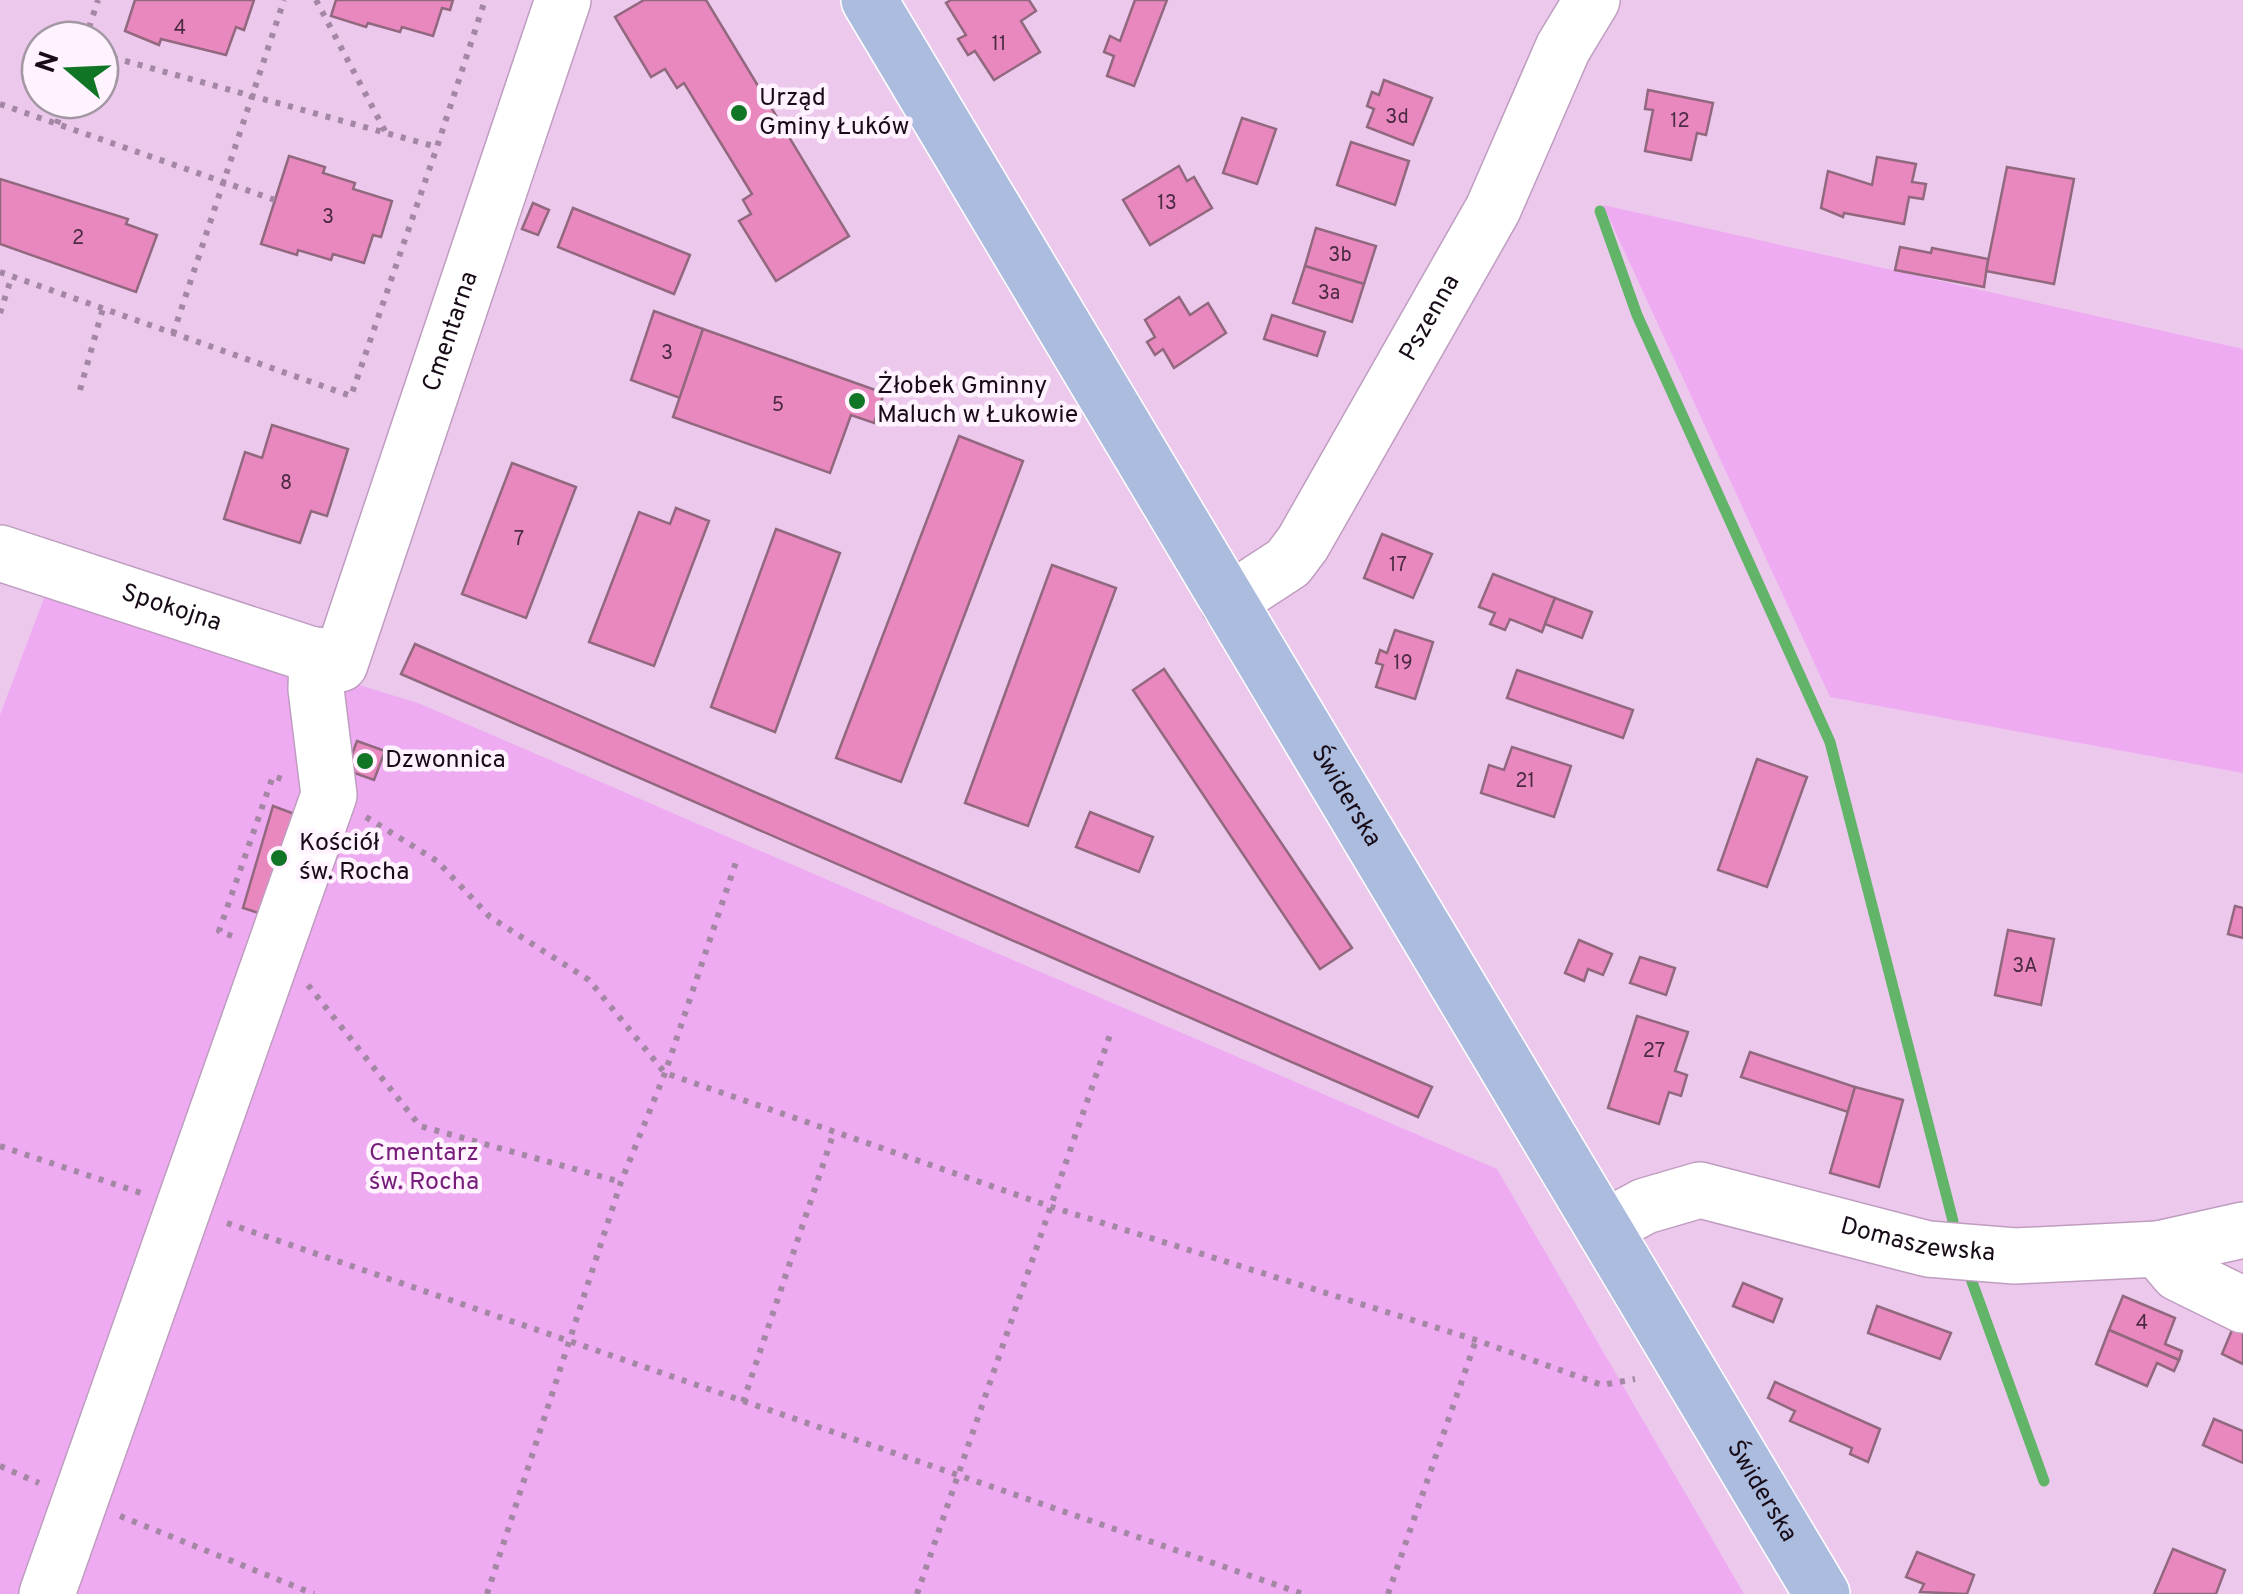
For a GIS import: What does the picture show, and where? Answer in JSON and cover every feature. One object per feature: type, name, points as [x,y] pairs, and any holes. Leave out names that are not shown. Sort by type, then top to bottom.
[{"type":"main road","name":"Świderska","points":[[869,0],[1822,1594]]},
{"type":"street","name":"Cmentarna","points":[[330,795],[316,689],[562,0]]},
{"type":"street","name":"Pszenna","points":[[1228,602],[1288,563],[1304,543],[1493,209],[1563,48],[1592,0]]},
{"type":"street","name":"Spokojna","points":[[0,553],[329,660]]},
{"type":"street","points":[[47,1594],[330,795]]},
{"type":"street","name":"Domaszewska","points":[[1604,1228],[1645,1206],[1700,1190],[1928,1249],[2015,1256],[2158,1249],[2243,1230]]},
{"type":"street","points":[[2158,1249],[2178,1273],[2243,1305]]},
{"type":"path","points":[[173,334],[284,0]]},
{"type":"path","points":[[316,0],[386,132]]},
{"type":"path","points":[[0,272],[351,396],[485,0]]},
{"type":"path","points":[[120,60],[437,147]]},
{"type":"path","points":[[0,104],[275,200]]},
{"type":"path","points":[[57,124],[58,120]]},
{"type":"path","points":[[0,313],[12,276]]},
{"type":"path","points":[[80,390],[103,308]]},
{"type":"path","points":[[330,795],[437,861],[490,917],[589,980],[664,1073],[1052,1207],[1476,1340],[1602,1385],[1635,1379]]},
{"type":"path","points":[[486,1594],[621,1182],[664,1073],[736,862]]},
{"type":"path","points":[[274,952],[293,966],[420,1126],[621,1182]]},
{"type":"path","points":[[917,1594],[1111,1032]]},
{"type":"path","points":[[744,1402],[834,1132]]},
{"type":"path","points":[[0,1146],[1303,1594]]},
{"type":"path","points":[[1388,1594],[1476,1340]]},
{"type":"path","points":[[79,1500],[314,1594]]},
{"type":"green space","points":[[1603,205],[2243,349],[2243,773],[1830,697]]},
{"type":"green space","name":"Cmentarz św. Rocha","points":[[47,590],[418,703],[1497,1169],[1744,1594],[0,1594],[0,715]]},
{"type":"building","points":[[135,0],[254,0],[244,30],[236,27],[226,55],[161,39],[159,45],[125,31]]},
{"type":"building","points":[[336,0],[453,0],[450,10],[442,8],[433,36],[402,27],[400,32],[368,23],[366,27],[331,16]]},
{"type":"building","points":[[644,0],[706,0],[849,236],[776,281],[739,221],[751,214],[743,200],[752,194],[684,83],[677,88],[665,69],[651,77],[615,17]]},
{"type":"building","points":[[1029,0],[1036,11],[1021,21],[1040,52],[994,80],[975,51],[968,55],[958,39],[966,35],[946,3]]},
{"type":"building","points":[[1135,0],[1167,0],[1134,86],[1107,76],[1114,56],[1104,52],[1110,36],[1120,41]]},
{"type":"building","points":[[1384,80],[1432,98],[1413,145],[1367,127],[1374,109],[1367,106],[1372,92],[1379,95]]},
{"type":"building","points":[[1648,90],[1713,103],[1706,135],[1697,133],[1691,160],[1645,151],[1653,110],[1645,109]]},
{"type":"building","points":[[1242,118],[1276,129],[1257,184],[1223,173]]},
{"type":"building","points":[[1351,142],[1409,161],[1395,205],[1337,185]]},
{"type":"building","points":[[289,156],[325,167],[323,173],[355,183],[353,189],[392,201],[381,237],[373,235],[364,263],[333,254],[331,260],[298,250],[297,255],[261,244]]},
{"type":"building","points":[[1877,157],[1916,164],[1912,182],[1926,184],[1923,199],[1909,197],[1904,224],[1844,213],[1843,217],[1821,208],[1828,171],[1872,185]]},
{"type":"building","points":[[1179,166],[1187,181],[1194,177],[1212,208],[1150,245],[1123,200]]},
{"type":"building","points":[[2007,167],[2074,179],[2054,284],[1986,271]]},
{"type":"building","points":[[0,179],[128,219],[126,224],[157,235],[136,292],[0,244]]},
{"type":"building","points":[[533,203],[549,210],[538,235],[522,229]]},
{"type":"building","points":[[573,208],[690,255],[674,294],[558,247]]},
{"type":"building","points":[[1316,228],[1376,246],[1364,284],[1305,266]]},
{"type":"building","points":[[1900,247],[1931,253],[1932,248],[1988,259],[1984,287],[1895,270]]},
{"type":"building","points":[[1305,266],[1364,284],[1352,322],[1293,303]]},
{"type":"building","points":[[1179,297],[1190,315],[1208,303],[1226,333],[1174,368],[1163,349],[1155,355],[1147,342],[1155,337],[1145,320]]},
{"type":"building","points":[[654,311],[703,329],[680,398],[631,380]]},
{"type":"building","points":[[1272,315],[1325,332],[1317,356],[1264,339]]},
{"type":"building","points":[[703,329],[884,393],[874,423],[851,415],[830,473],[673,417]]},
{"type":"building","points":[[272,425],[348,449],[327,516],[311,511],[300,543],[224,519],[245,452],[262,458]]},
{"type":"building","points":[[959,436],[1023,461],[901,782],[836,758]]},
{"type":"building","points":[[512,463],[576,487],[526,618],[462,594]]},
{"type":"building","points":[[676,508],[709,521],[654,666],[589,642],[639,512],[670,524]]},
{"type":"building","points":[[776,529],[840,553],[775,732],[711,707]]},
{"type":"building","points":[[1382,534],[1432,554],[1413,598],[1364,578]]},
{"type":"building","points":[[1052,565],[1116,588],[1028,826],[965,803]]},
{"type":"building","points":[[1493,574],[1555,598],[1542,632],[1510,619],[1505,630],[1490,624],[1495,613],[1479,607]]},
{"type":"building","points":[[1555,598],[1592,612],[1582,638],[1545,624]]},
{"type":"building","points":[[1395,630],[1433,642],[1415,699],[1376,687],[1383,665],[1376,663],[1380,650],[1387,653]]},
{"type":"building","points":[[415,644],[1432,1087],[1418,1117],[401,674]]},
{"type":"building","points":[[1164,669],[1352,948],[1320,969],[1133,690]]},
{"type":"building","points":[[1517,670],[1633,710],[1623,738],[1507,698]]},
{"type":"building","name":"Dzwonnica","points":[[357,741],[385,751],[374,780],[346,770]]},
{"type":"building","points":[[1512,747],[1571,766],[1554,817],[1481,793],[1489,765],[1504,770]]},
{"type":"building","points":[[1757,759],[1807,777],[1767,887],[1718,870]]},
{"type":"building","name":"Kościół św. Rocha","points":[[273,806],[311,820],[271,917],[243,908]]},
{"type":"building","points":[[1090,812],[1153,837],[1139,872],[1076,847]]},
{"type":"building","points":[[2235,906],[2243,908],[2243,938],[2228,934]]},
{"type":"building","points":[[2008,930],[2054,939],[2041,1005],[1995,995]]},
{"type":"building","points":[[1579,940],[1612,954],[1603,975],[1588,969],[1584,981],[1565,973]]},
{"type":"building","points":[[1640,957],[1675,968],[1666,995],[1630,983]]},
{"type":"building","points":[[1637,1016],[1688,1032],[1675,1071],[1687,1075],[1681,1096],[1669,1092],[1659,1124],[1608,1108]]},
{"type":"building","points":[[1750,1052],[1855,1087],[1848,1112],[1741,1077]]},
{"type":"building","points":[[1855,1087],[1903,1100],[1879,1187],[1830,1173]]},
{"type":"building","points":[[1743,1283],[1782,1299],[1773,1322],[1733,1306]]},
{"type":"building","points":[[2123,1296],[2175,1318],[2165,1344],[2182,1351],[2179,1360],[2109,1330]]},
{"type":"building","points":[[1877,1306],[1951,1333],[1940,1359],[1868,1333]]},
{"type":"building","points":[[2240,1311],[2243,1312],[2243,1364],[2222,1354]]},
{"type":"building","points":[[2109,1330],[2179,1360],[2174,1371],[2157,1363],[2147,1386],[2096,1364]]},
{"type":"building","points":[[1775,1382],[1880,1429],[1868,1462],[1850,1454],[1852,1448],[1790,1421],[1795,1411],[1768,1398]]},
{"type":"building","points":[[2214,1419],[2243,1431],[2243,1463],[2203,1445]]},
{"type":"building","points":[[2173,1549],[2225,1570],[2216,1594],[2154,1594]]},
{"type":"building","points":[[1917,1552],[1974,1575],[1967,1594],[1920,1592],[1924,1584],[1906,1577]]},
{"type":"waterway","points":[[1600,211],[1637,315],[1830,742],[1953,1221]]},
{"type":"waterway","points":[[1971,1279],[2044,1481]]},
{"type":"place","name":"Urząd Gminy Łuków","points":[[739,113]]},
{"type":"place","name":"Żłobek Gminny Maluch w Łukowie","points":[[857,401]]},
{"type":"place","name":"Dzwonnica","points":[[365,761]]},
{"type":"place","name":"Kościół św. Rocha","points":[[279,858]]}]
